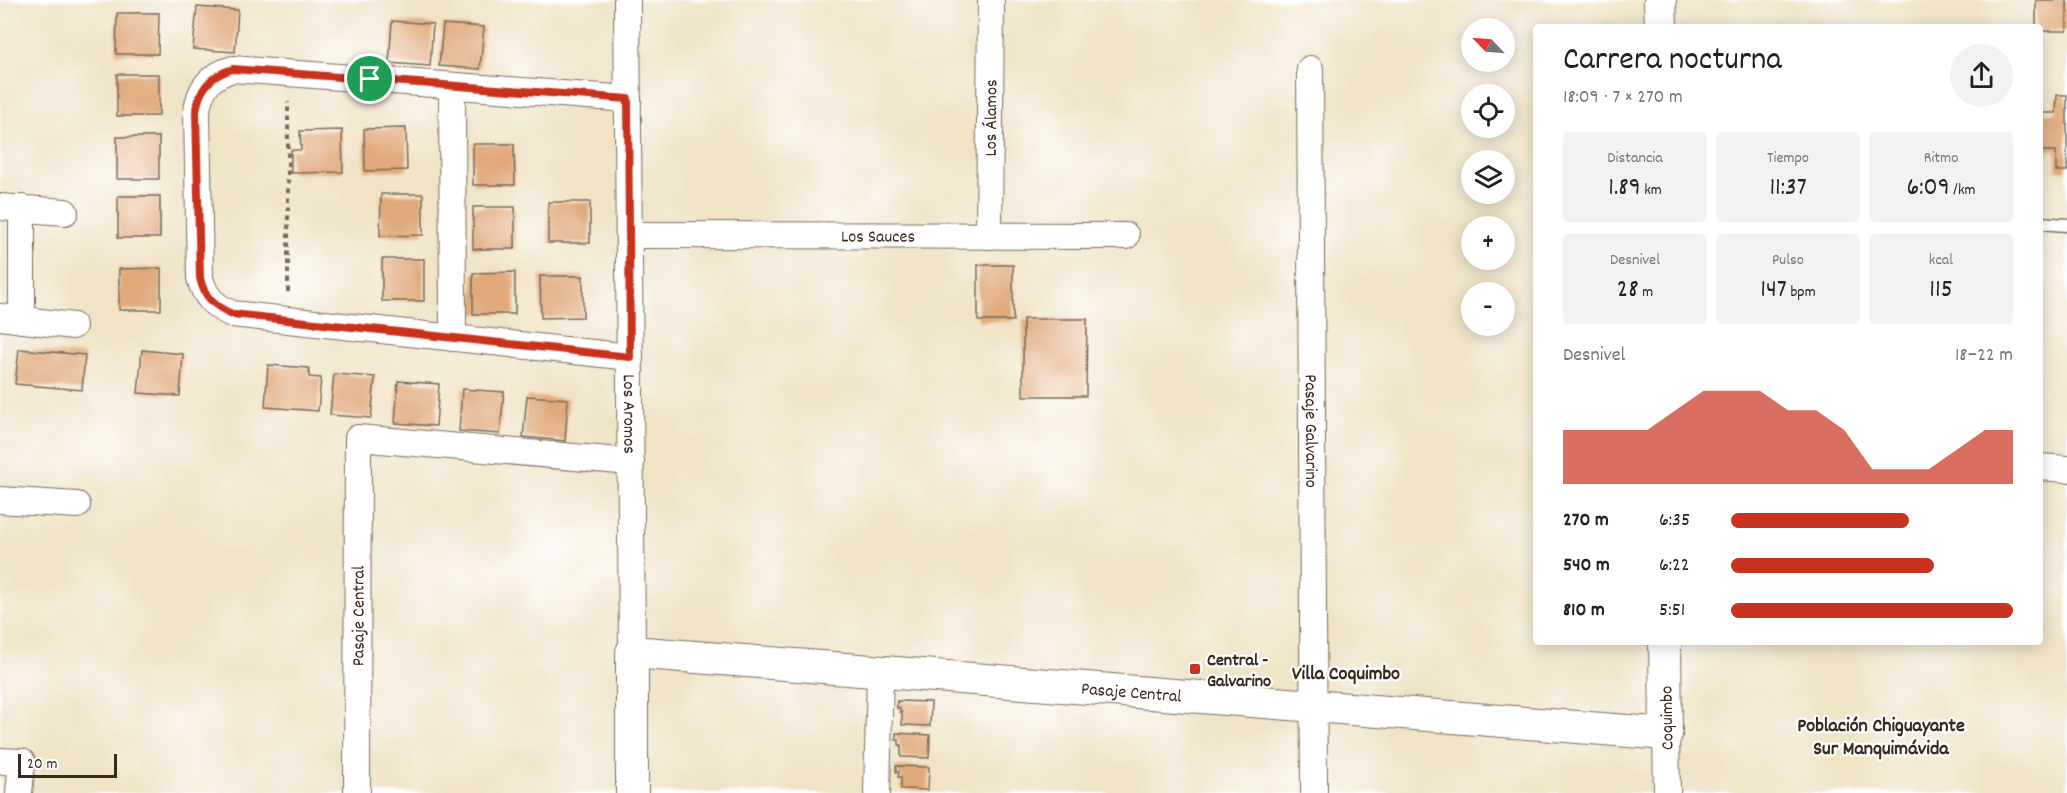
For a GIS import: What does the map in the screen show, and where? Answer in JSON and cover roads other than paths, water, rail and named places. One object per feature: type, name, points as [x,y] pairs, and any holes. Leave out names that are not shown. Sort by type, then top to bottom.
[{"type":"street","name":"Los Aromos","points":[[627,0],[632,793]]},
{"type":"street","name":"Los Álamos","points":[[989,236],[991,0]]},
{"type":"street","points":[[1660,0],[1661,24]]},
{"type":"street","points":[[628,99],[233,69],[211,79],[203,88],[196,112],[200,278],[202,287],[213,304],[232,314],[630,357]]},
{"type":"street","name":"Pasaje Galvarino","points":[[1310,69],[1314,793]]},
{"type":"street","points":[[452,86],[453,338]]},
{"type":"street","points":[[65,212],[11,208],[11,318],[74,326]]},
{"type":"street","name":"Los Sauces","points":[[628,235],[1126,236]]},
{"type":"street","name":"Pasaje Central","points":[[357,793],[358,438],[631,462]]},
{"type":"street","points":[[2043,467],[2067,469]]},
{"type":"street","points":[[0,500],[77,505]]},
{"type":"street","name":"Coquimbo","points":[[1665,645],[1667,793]]},
{"type":"street","name":"Pasaje Central","points":[[632,652],[1666,735]]},
{"type":"street","points":[[877,793],[880,672]]},
{"type":"street","points":[[0,761],[22,762],[19,793]]},
{"type":"lane","points":[[2043,223],[2067,225]]},
{"type":"place","name":"Central - Galvarino","points":[[1195,669]]},
{"type":"district","name":"Villa Coquimbo","points":[[1346,672]]},
{"type":"district","name":"Población Chiguayante Sur Manquimávida","points":[[1881,736]]}]
